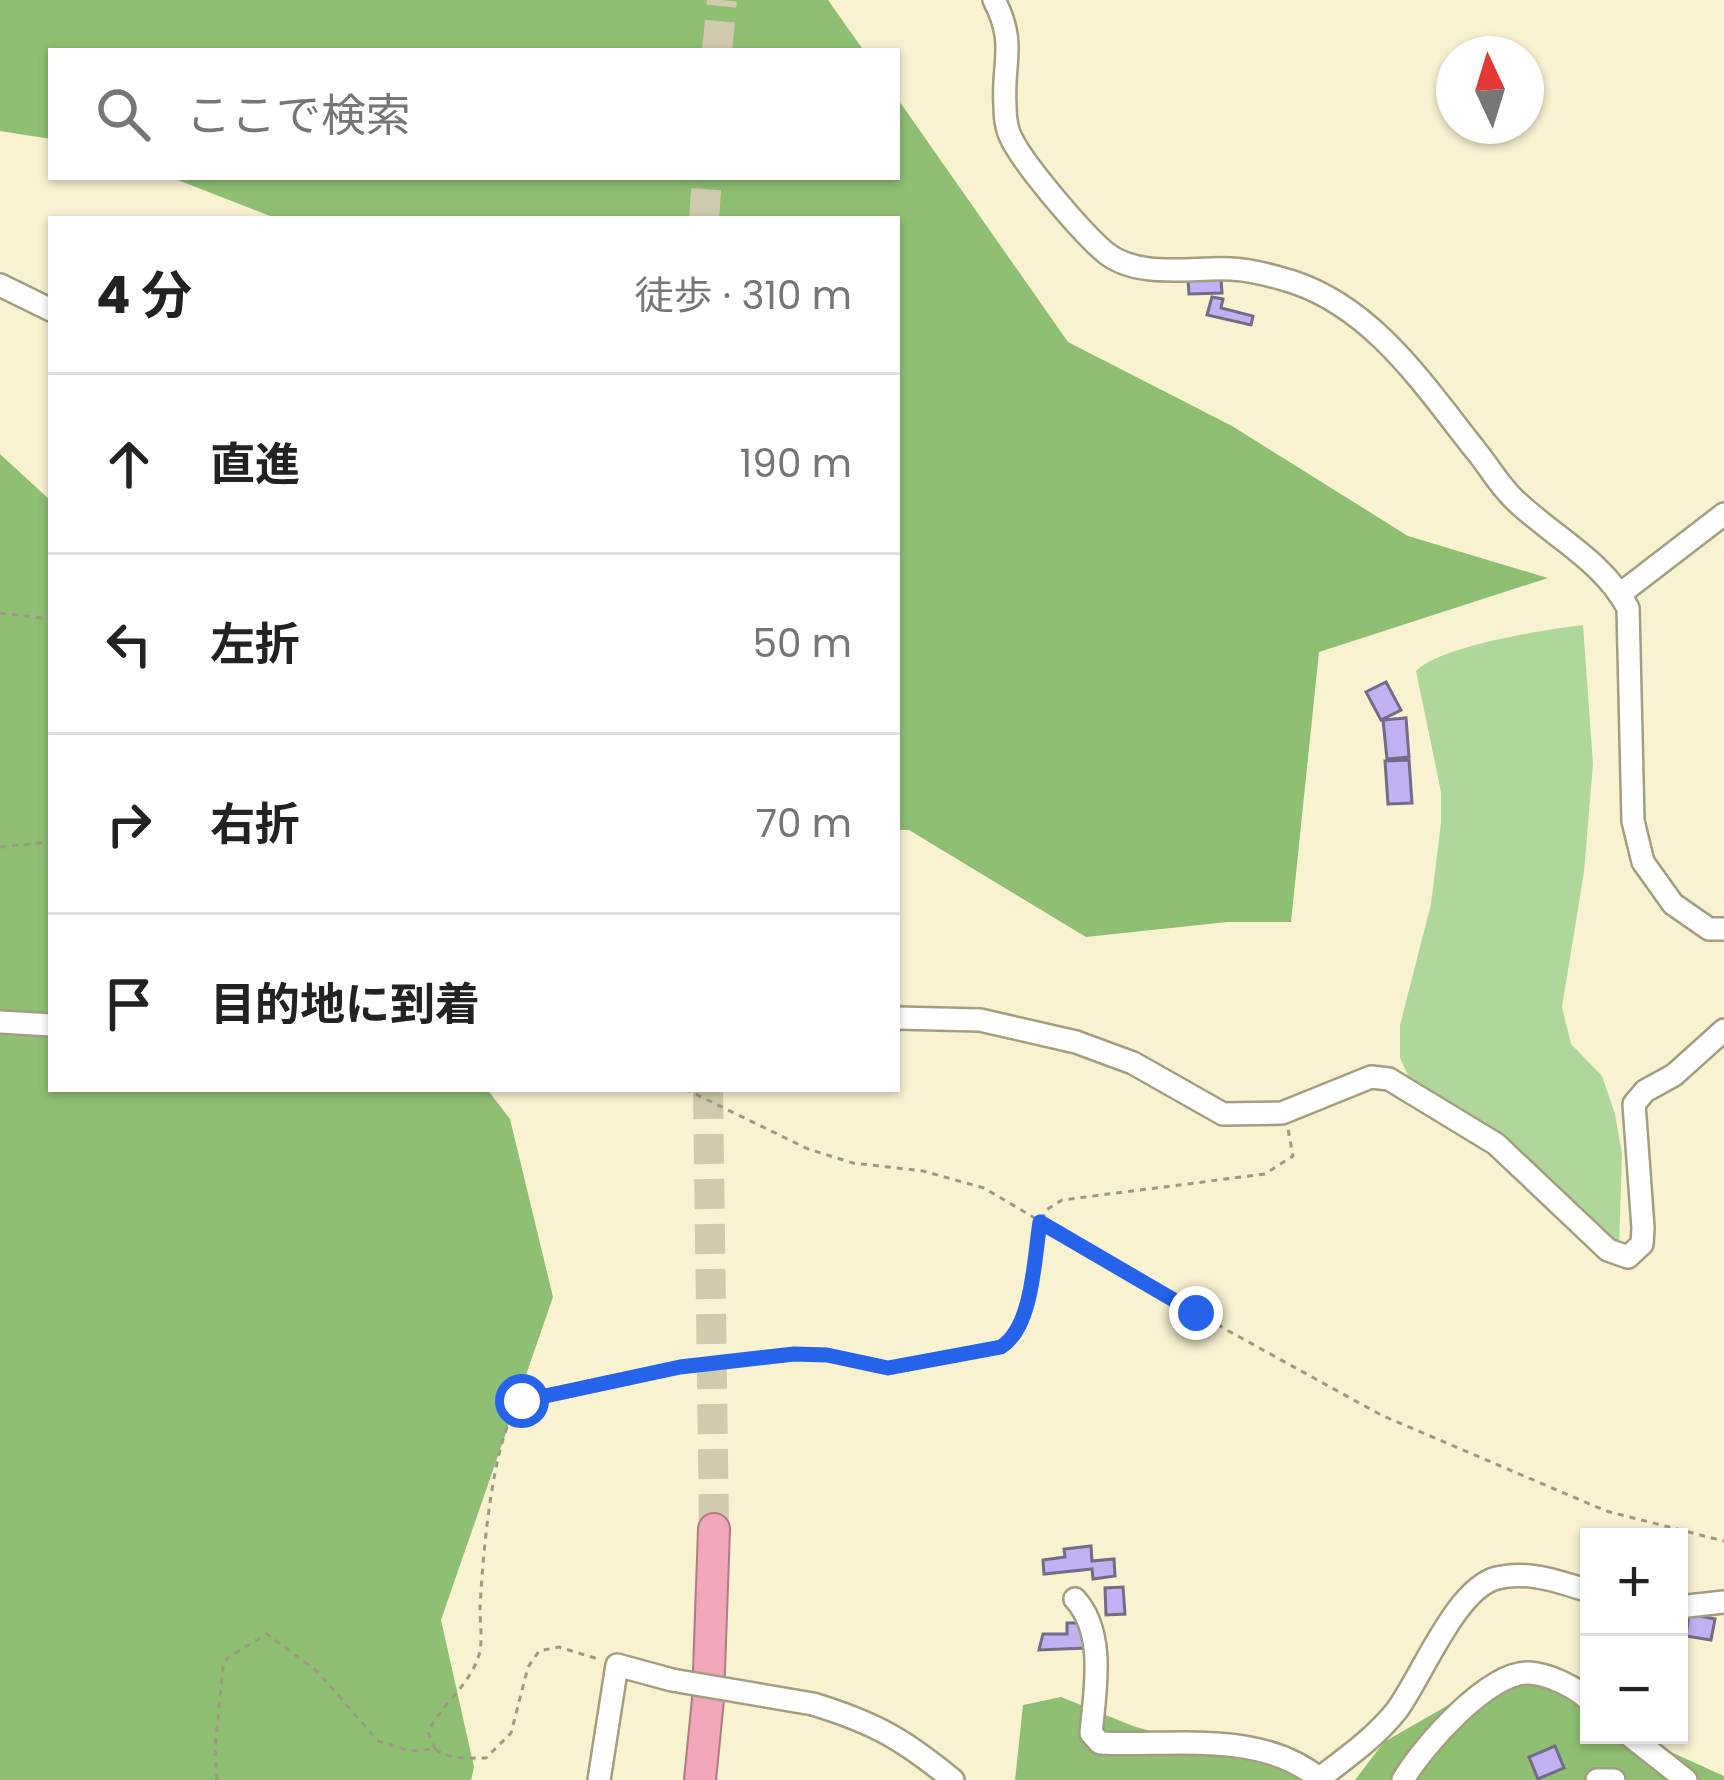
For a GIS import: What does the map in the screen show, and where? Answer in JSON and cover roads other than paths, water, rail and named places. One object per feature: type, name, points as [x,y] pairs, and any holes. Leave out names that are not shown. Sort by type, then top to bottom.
[{"type":"highway","points":[[701,1780],[714,1529]]},
{"type":"street","points":[[994,0],[1010,39],[1004,103],[1008,132],[1021,154],[1108,255],[1132,265],[1166,269],[1235,269],[1290,281],[1336,299],[1371,327],[1421,382],[1515,501],[1588,559],[1620,593],[1628,608],[1633,821],[1642,862],[1673,904],[1709,928],[1724,928]]},
{"type":"street","points":[[0,285],[48,309]]},
{"type":"street","points":[[1620,593],[1724,514]]},
{"type":"street","points":[[900,1018],[980,1020],[1076,1042],[1133,1063],[1223,1114],[1282,1112],[1371,1076],[1389,1079],[1496,1144],[1608,1250],[1628,1257],[1642,1244],[1634,1105],[1645,1091],[1674,1075],[1724,1030]]},
{"type":"street","points":[[0,1022],[48,1025]]},
{"type":"street","points":[[1076,1600],[1091,1629],[1096,1665],[1091,1732],[1100,1743],[1213,1743],[1268,1752],[1297,1762],[1321,1779],[1394,1714],[1477,1588],[1497,1578],[1536,1576],[1580,1588]]},
{"type":"street","points":[[1688,1606],[1724,1602]]},
{"type":"street","points":[[599,1780],[617,1665],[672,1680],[813,1704],[887,1732],[952,1780]]},
{"type":"street","points":[[1403,1780],[1438,1734],[1503,1679],[1527,1673],[1550,1678],[1580,1695]]},
{"type":"street","points":[[1640,1744],[1686,1780]]},
{"type":"street","points":[[1598,1780],[1614,1780]]},
{"type":"tunnel","points":[[717,48],[722,0]]},
{"type":"tunnel","points":[[704,216],[707,180]]},
{"type":"tunnel","points":[[708,1092],[714,1529]]}]
